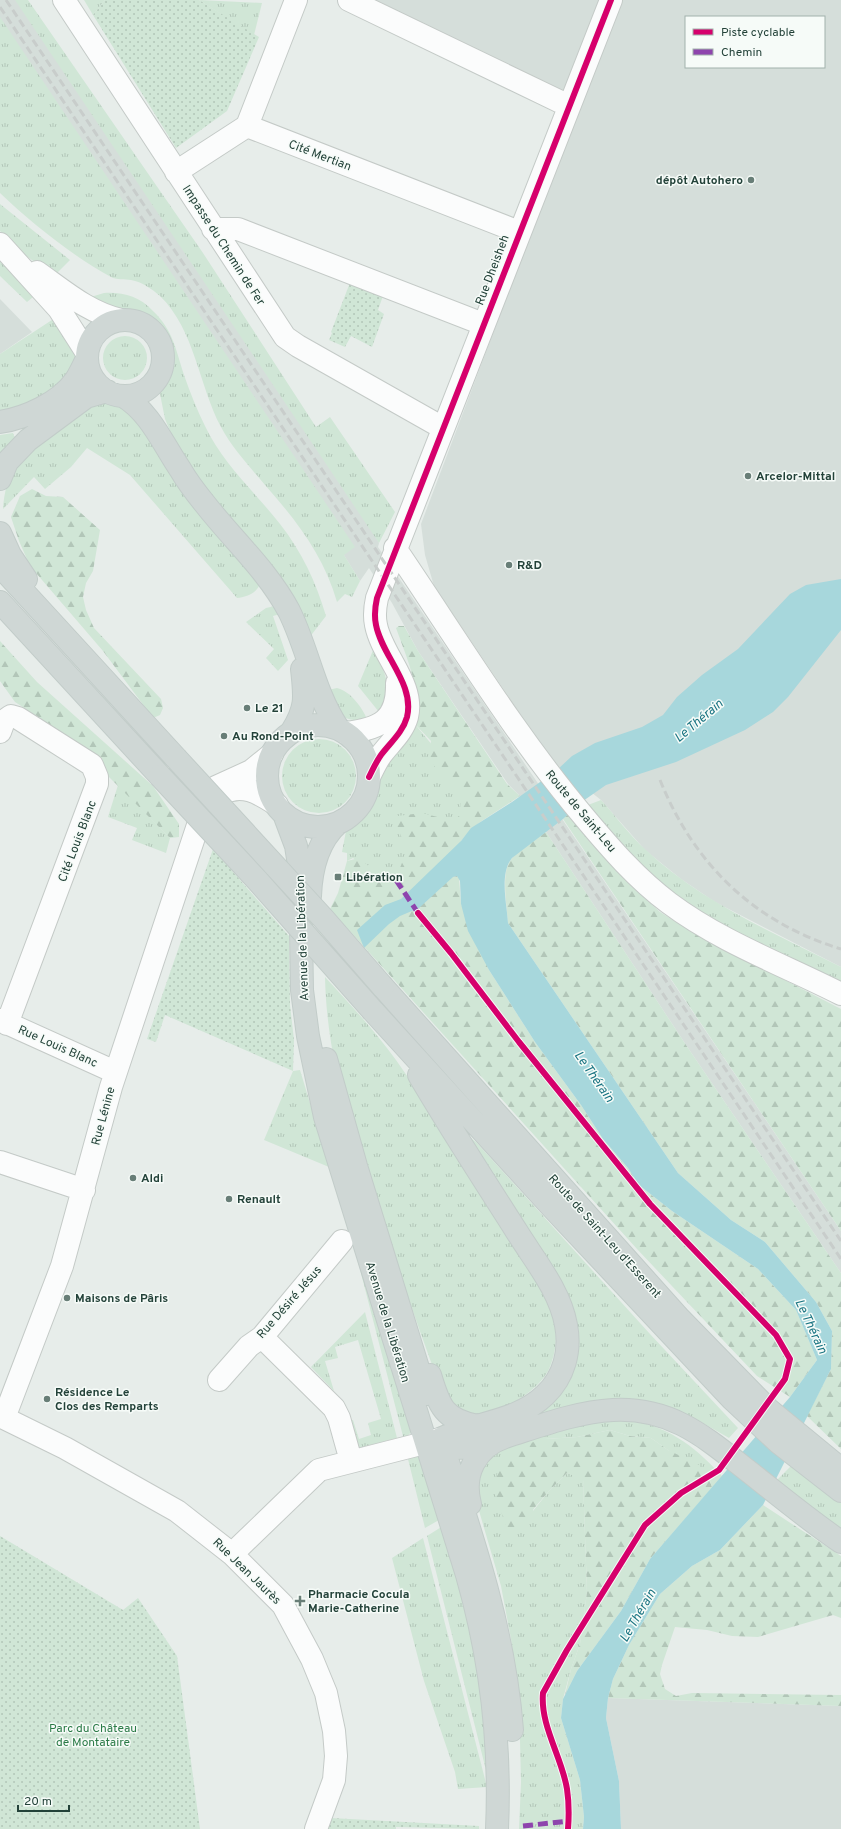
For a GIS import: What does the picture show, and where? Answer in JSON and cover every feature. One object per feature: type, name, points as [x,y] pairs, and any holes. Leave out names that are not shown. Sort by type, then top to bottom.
[{"type":"main road","points":[[0,422],[25,416],[42,408],[70,387],[79,375],[87,356],[90,342],[96,333],[105,326],[121,320],[138,322],[155,336],[160,346],[162,357],[161,368],[155,385],[156,409],[168,450]]},
{"type":"main road","points":[[87,356],[89,370],[94,380],[145,414],[205,504],[264,572],[282,600],[296,627],[321,699],[342,730],[356,741],[364,752],[370,777],[368,790],[359,807],[350,816],[338,823],[324,826],[310,826],[296,822],[281,810],[270,793],[268,780],[268,767],[272,754],[282,739],[292,731],[303,713],[305,699],[296,627]]},
{"type":"main road","points":[[0,479],[7,462],[28,440],[86,397],[115,393],[140,393],[149,387],[157,378]]},
{"type":"main road","points":[[0,533],[10,555],[73,645]]},
{"type":"main road","points":[[0,566],[73,645]]},
{"type":"main road","points":[[0,602],[257,880],[373,1011],[554,1209],[738,1391],[764,1430],[829,1467],[841,1491]]},
{"type":"main road","name":"Route de Saint-Leu d'Esserent","points":[[73,645],[307,900],[640,1275],[738,1391]]},
{"type":"main road","points":[[292,731],[315,724],[326,725],[342,730]]},
{"type":"main road","name":"Avenue de la Libération","points":[[281,810],[294,840],[300,871],[302,990],[308,1036],[325,1117],[433,1441],[490,1601],[503,1656],[512,1741],[505,1797],[497,1829]]},
{"type":"main road","name":"Avenue de la Libération","points":[[338,823],[323,841],[311,882],[308,949],[309,973],[314,1009],[344,1127],[408,1333],[433,1441],[483,1637],[505,1797],[512,1829]]},
{"type":"main road","points":[[398,1037],[441,1113],[549,1283],[562,1309],[568,1343],[565,1363],[557,1380],[546,1395],[528,1408],[514,1415],[458,1431],[433,1441]]},
{"type":"main road","points":[[408,1333],[422,1355],[436,1397],[443,1410],[460,1421],[478,1426]]},
{"type":"main road","points":[[433,1441],[459,1448],[493,1441],[565,1418],[588,1413],[614,1410],[637,1411],[660,1416],[681,1424],[713,1442],[793,1507],[841,1542]]},
{"type":"main road","points":[[490,1601],[483,1555],[467,1492],[467,1483],[468,1475],[475,1460],[493,1441]]},
{"type":"street","name":"Impasse du Chemin de Fer","points":[[64,0],[285,337],[298,346],[443,428]]},
{"type":"street","points":[[176,172],[247,126],[296,0]]},
{"type":"street","points":[[349,0],[569,106]]},
{"type":"street","name":"Rue Dheisheh","points":[[396,548],[611,0]]},
{"type":"street","name":"Cité Mertian","points":[[247,126],[519,232]]},
{"type":"street","points":[[213,229],[238,229],[483,324]]},
{"type":"street","points":[[3,247],[92,311],[106,317],[121,320]]},
{"type":"street","points":[[3,247],[59,309],[87,356]]},
{"type":"street","points":[[370,777],[380,756],[402,729],[407,716],[405,692],[376,626],[375,609],[377,598],[396,548]]},
{"type":"street","name":"Route de Saint-Leu","points":[[396,548],[545,769],[578,810],[636,875],[682,913],[716,933],[841,994]]},
{"type":"street","points":[[342,730],[370,729],[382,723],[388,717],[395,704],[397,693],[395,668]]},
{"type":"street","name":"Cité Louis Blanc","points":[[0,732],[4,721],[11,716],[18,718],[92,765],[97,777],[97,784],[4,1022]]},
{"type":"street","name":"Rue Lénine","points":[[2,1417],[57,1281],[68,1248],[115,1072],[203,814],[207,798],[216,787],[251,771],[272,754]]},
{"type":"street","name":"Rue Lénine","points":[[203,814],[217,796],[235,789],[253,791],[281,810]]},
{"type":"street","name":"Rue Louis Blanc","points":[[4,1022],[115,1072]]},
{"type":"street","points":[[0,1162],[84,1190]]},
{"type":"street","name":"Rue Désiré Jésus","points":[[219,1380],[249,1346],[262,1337],[342,1241]]},
{"type":"street","points":[[262,1337],[334,1408],[339,1418],[351,1461]]},
{"type":"street","name":"Rue Jean Jaurès","points":[[2,1417],[55,1442],[153,1496],[194,1523],[232,1554],[283,1605],[304,1643],[327,1699],[334,1731],[336,1770],[328,1799],[316,1829]]},
{"type":"street","points":[[232,1554],[319,1470],[433,1441]]},
{"type":"shaded area","points":[[0,0],[26,0],[361,509],[379,543],[378,547],[841,1231],[841,1273],[688,1048],[546,832],[520,796],[508,784],[418,651],[392,603],[369,568],[360,581],[283,457],[0,25]]},
{"type":"shaded area","points":[[369,0],[841,0],[841,967],[715,902],[681,879],[645,850],[601,800],[552,761],[434,586],[425,555],[421,524],[579,106]]},
{"type":"shaded area","points":[[0,299],[32,332],[0,354]]},
{"type":"shaded area","points":[[608,1698],[841,1706],[841,1829],[621,1829],[619,1781],[606,1718]]},
{"type":"green space","points":[[15,0],[28,0],[203,253],[316,427],[330,417],[395,512],[379,543]]},
{"type":"green space","points":[[84,0],[105,0],[93,15]]},
{"type":"green space","points":[[105,0],[199,0],[259,37],[227,111],[176,148],[93,15]]},
{"type":"green space","points":[[199,0],[262,3],[254,35]]},
{"type":"green space","points":[[0,17],[355,547],[344,555],[360,581],[352,597],[345,594],[337,602],[325,569],[308,539],[288,512],[225,435],[213,411],[189,342],[172,310],[160,296],[143,284],[131,280],[113,278],[83,260],[38,227],[0,193]]},
{"type":"green space","points":[[0,204],[70,260],[54,276],[25,255],[0,231]]},
{"type":"green space","points":[[0,258],[38,293],[27,302],[0,276]]},
{"type":"green space","points":[[351,280],[384,293],[378,310],[384,314],[372,347],[351,336],[345,347],[329,340]]},
{"type":"green space","points":[[104,293],[118,293],[136,298],[148,306],[160,318],[173,341],[194,401],[212,440],[230,465],[280,524],[302,556],[318,591],[326,616],[309,638],[204,488],[173,438],[165,419],[160,394],[171,356],[169,345],[165,336],[149,317],[139,312],[116,311],[84,299]]},
{"type":"green space","points":[[58,316],[76,346],[77,364],[42,401],[0,416],[0,354]]},
{"type":"green space","points":[[125,336],[137,340],[143,346],[147,358],[143,370],[137,376],[125,380],[113,376],[107,370],[103,358],[107,346],[113,340]]},
{"type":"green space","points":[[109,402],[125,407],[257,581],[259,586],[255,591],[246,596],[237,598],[130,475],[87,448],[71,467],[45,489],[34,477],[3,509],[7,485],[16,463],[86,407]]},
{"type":"green space","points":[[13,433],[16,441],[0,464],[0,435]]},
{"type":"green space","points":[[32,489],[46,496],[63,497],[100,530],[93,571],[86,583],[83,597],[86,610],[94,628],[161,699],[163,708],[160,715],[153,718],[103,651],[30,566],[19,541],[11,517],[20,496]]},
{"type":"green space","points":[[275,606],[280,614],[273,616],[288,660],[278,671],[266,658],[274,649],[246,622],[266,608]]},
{"type":"green space","points":[[399,626],[404,626],[418,651],[507,784],[520,796],[471,828],[461,841],[453,877],[457,876],[459,878],[461,904],[489,970],[535,1042],[581,1105],[603,1139],[628,1168],[639,1185],[672,1211],[758,1269],[796,1310],[817,1360],[790,1397],[757,1376],[637,1249],[330,909],[338,893],[347,861],[359,858],[389,883],[398,873],[407,850],[396,824],[397,816],[422,813],[453,821],[460,815],[461,793],[446,781],[428,758],[431,741],[414,723],[416,711],[415,687],[409,663],[396,628]]},
{"type":"green space","points":[[0,641],[37,682],[153,786],[179,824],[179,837],[170,838],[69,737],[15,702],[0,681]]},
{"type":"green space","points":[[374,648],[384,673],[387,687],[384,703],[379,712],[358,686]]},
{"type":"green space","points":[[337,688],[346,692],[355,700],[367,719],[351,720],[345,718],[336,710],[324,691]]},
{"type":"green space","points":[[414,723],[490,815],[482,820],[403,895],[353,858],[347,861],[347,853],[342,852],[346,831],[363,818],[371,808],[377,797],[381,771]]},
{"type":"green space","points":[[319,739],[333,742],[345,750],[353,762],[356,776],[353,790],[345,802],[333,810],[319,813],[305,810],[293,802],[285,790],[282,776],[285,762],[293,750],[305,742]]},
{"type":"green space","points":[[118,785],[170,838],[166,853],[132,840],[137,828],[108,817]]},
{"type":"green space","points":[[601,800],[628,832],[667,869],[714,901],[764,929],[841,967],[841,985],[735,933],[708,918],[659,885],[624,852],[588,805]]},
{"type":"green space","points":[[569,813],[629,884],[660,912],[692,932],[841,1009],[841,1231],[563,819]]},
{"type":"green space","points":[[546,832],[688,1048],[841,1273],[841,1449],[807,1416],[831,1369],[832,1331],[816,1302],[765,1242],[731,1220],[678,1173],[508,923],[505,891],[507,867],[517,853],[526,845]]},
{"type":"green space","points":[[213,849],[289,936],[290,1005],[294,1040],[293,1071],[165,1015],[156,1042],[147,1039]]},
{"type":"green space","points":[[325,977],[353,1007],[396,1060],[475,1180],[549,1304],[554,1321],[556,1345],[549,1369],[544,1378],[535,1387],[513,1403],[501,1409],[489,1413],[467,1413],[456,1407],[443,1394],[419,1330],[352,1131],[337,1072],[331,1041]]},
{"type":"green space","points":[[300,1070],[329,1167],[264,1140],[293,1071]]},
{"type":"green space","points":[[469,1137],[476,1142],[650,1334],[738,1428],[729,1438],[692,1417],[669,1407],[632,1400],[607,1400],[582,1403],[514,1423],[577,1339]]},
{"type":"green space","points":[[348,1223],[412,1431],[404,1440]]},
{"type":"green space","points":[[365,1312],[397,1438],[355,1449],[348,1421],[353,1420],[359,1439],[371,1435],[368,1423],[381,1419],[358,1340],[335,1347],[338,1358],[325,1361],[334,1391],[311,1367]]},
{"type":"green space","points":[[622,1418],[666,1431],[689,1445],[722,1476],[712,1488],[710,1480],[651,1438],[630,1436],[610,1430],[577,1437],[545,1439],[533,1511],[549,1491],[567,1473],[583,1478],[587,1592],[580,1644],[571,1669],[563,1699],[561,1718],[580,1780],[584,1817],[583,1829],[519,1829],[521,1782],[519,1698],[511,1639],[501,1586],[475,1497],[480,1468],[494,1450],[588,1421]]},
{"type":"green space","points":[[610,1430],[630,1436],[651,1438],[668,1450],[699,1465],[710,1480],[712,1488],[650,1559],[621,1611],[577,1671],[565,1695],[571,1669],[580,1644],[587,1592],[583,1479],[567,1473],[549,1491],[518,1527],[506,1527],[496,1495],[497,1474],[504,1462],[519,1446],[545,1439],[577,1437]]},
{"type":"green space","points":[[411,1454],[422,1457],[439,1520],[425,1528],[407,1455]]},
{"type":"green space","points":[[791,1466],[841,1503],[841,1534],[773,1484]]},
{"type":"green space","points":[[763,1505],[841,1556],[841,1618],[833,1615],[758,1637],[732,1636],[707,1630],[675,1627],[660,1674],[665,1689],[676,1696],[692,1693],[841,1695],[841,1706],[608,1698],[613,1679],[629,1645],[660,1594],[692,1566],[720,1550]]},
{"type":"green space","points":[[446,1524],[474,1617],[490,1786],[427,1536]]},
{"type":"green space","name":"Parc du Château de Montataire","points":[[0,1536],[123,1610],[138,1598],[177,1656],[200,1829],[0,1829]]},
{"type":"green space","points":[[423,1538],[487,1787],[458,1789],[455,1772],[424,1681],[392,1558]]},
{"type":"green space","points":[[331,1818],[479,1826],[479,1829],[396,1827],[396,1829],[326,1829]]},
{"type":"water","name":"Le Thérain","points":[[841,579],[841,630],[788,697],[773,712],[745,730],[676,762],[606,785],[583,801],[563,819],[512,858],[506,872],[505,889],[508,923],[678,1173],[731,1220],[765,1242],[816,1302],[832,1331],[831,1369],[763,1505],[720,1550],[692,1566],[660,1594],[629,1645],[613,1679],[608,1698],[606,1718],[619,1781],[621,1829],[583,1829],[584,1817],[580,1780],[561,1718],[563,1699],[577,1671],[621,1611],[650,1559],[790,1397],[817,1360],[796,1310],[758,1269],[672,1211],[639,1185],[628,1168],[603,1139],[581,1105],[535,1042],[489,970],[468,931],[461,904],[460,881],[457,876],[453,877],[419,908],[400,916],[389,924],[364,948],[357,930],[385,905],[401,899],[461,841],[471,828],[512,802],[557,770],[572,756],[595,743],[642,727],[663,715],[677,697],[702,675],[738,649],[790,594],[806,585]]},
{"type":"railway","points":[[6,0],[841,1241]]},
{"type":"railway","points":[[0,7],[841,1259]]},
{"type":"railway","points":[[660,780],[674,810],[690,838],[709,863],[730,886],[754,906],[780,923],[809,937],[841,949]]},
{"type":"marked path","points":[[396,880],[420,916]]},
{"type":"marked path","points":[[523,1826],[569,1821]]},
{"type":"cycle path","points":[[369,777],[379,758],[403,728],[407,717],[408,705],[406,693],[397,670],[379,636],[375,618],[377,598],[611,0]]},
{"type":"cycle path","points":[[418,913],[451,953],[519,1042],[650,1204],[776,1335],[790,1359],[785,1379],[719,1470],[681,1493],[645,1525],[567,1650],[543,1693],[545,1717],[561,1765],[567,1789],[569,1809],[568,1829]]},
{"type":"place","name":"dépôt Autohero","points":[[751,180]]},
{"type":"place","name":"Arcelor-Mittal","points":[[748,476]]},
{"type":"place","name":"R&D","points":[[509,565]]},
{"type":"place","name":"Le 21","points":[[247,708]]},
{"type":"place","name":"Au Rond-Point","points":[[224,736]]},
{"type":"place","name":"Libération","points":[[338,877]]},
{"type":"place","name":"Aldi","points":[[133,1178]]},
{"type":"place","name":"Renault","points":[[229,1199]]},
{"type":"place","name":"Maisons de Pâris","points":[[67,1298]]},
{"type":"place","name":"Résidence Le Clos des Remparts","points":[[47,1399]]},
{"type":"place","name":"Pharmacie Cocula Marie-Catherine","points":[[300,1601]]}]
